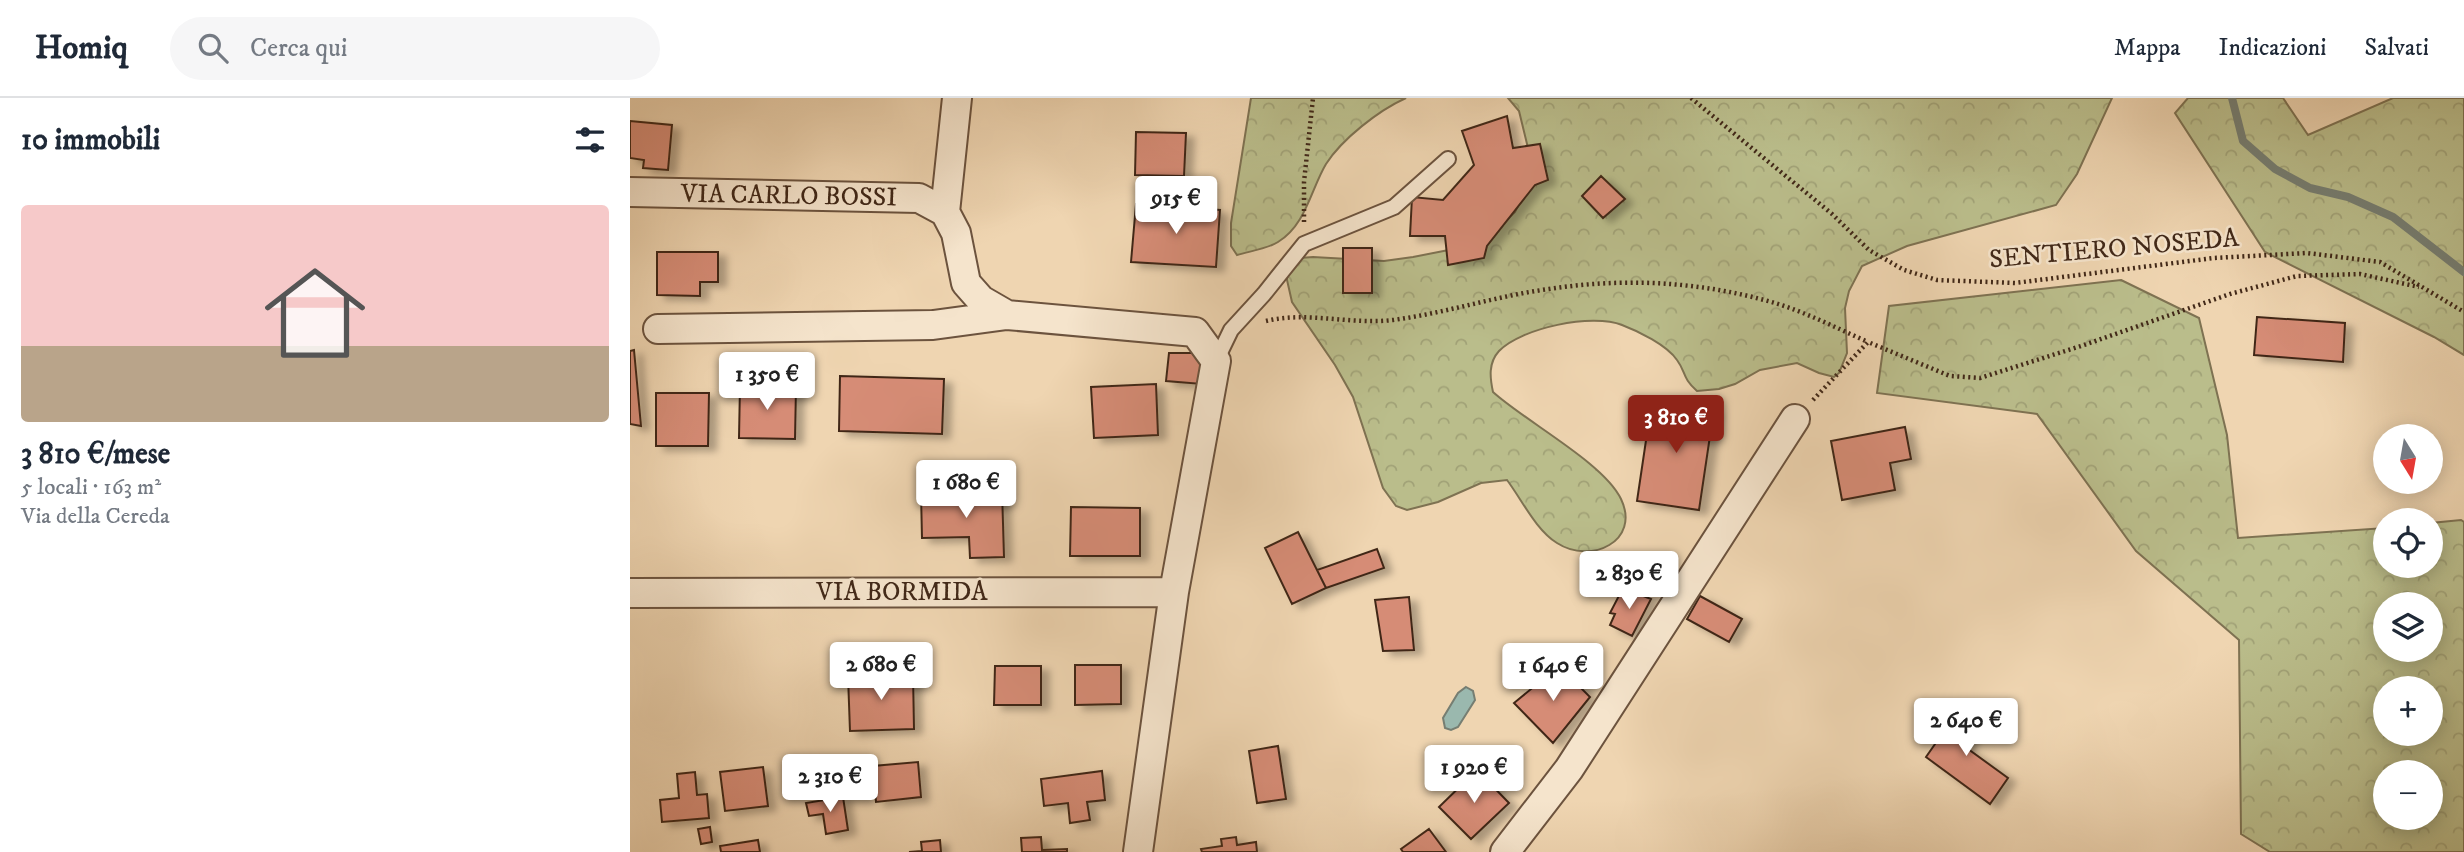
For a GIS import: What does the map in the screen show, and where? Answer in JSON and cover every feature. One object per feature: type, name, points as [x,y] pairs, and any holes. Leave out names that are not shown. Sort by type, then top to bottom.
[{"type":"street","points":[[957,98],[945,212],[956,233],[966,283],[981,300],[1007,315]]},
{"type":"street","name":"VIA CARLO BOSSI","points":[[630,192],[919,198],[945,212]]},
{"type":"street","points":[[657,329],[933,325],[1007,315],[1195,332],[1216,361],[1174,592],[1138,852]]},
{"type":"street","points":[[1505,852],[1569,769],[1795,419]]},
{"type":"street","name":"VIA BORMIDA","points":[[630,593],[1174,592]]},
{"type":"lane","points":[[1216,361],[1231,330],[1304,244],[1394,207],[1448,159]]},
{"type":"path","points":[[1304,244],[1304,182],[1313,98]]},
{"type":"path","name":"SENTIERO NOSEDA","points":[[1691,98],[1832,214],[1869,250],[1904,270],[1937,281],[2015,283],[2214,258],[2307,253],[2380,262],[2464,312]]},
{"type":"path","points":[[1231,330],[1277,318],[1370,323],[1426,316],[1550,288],[1642,281],[1712,288],[1766,300],[1813,317],[1950,376],[1980,377],[2069,351],[2230,294],[2298,276],[2360,274],[2423,288]]},
{"type":"path","points":[[1795,419],[1868,342]]},
{"type":"green space","points":[[1251,98],[1406,98],[1362,126],[1333,154],[1302,216],[1287,235],[1269,246],[1237,255],[1231,246],[1231,223]]},
{"type":"green space","points":[[1508,98],[2112,98],[2077,174],[2056,205],[1907,246],[1862,266],[1849,291],[1845,308],[1847,353],[1839,373],[1834,377],[1797,363],[1760,370],[1735,384],[1719,389],[1697,391],[1677,360],[1666,349],[1636,331],[1609,322],[1558,325],[1523,336],[1499,351],[1491,366],[1493,392],[1582,457],[1612,485],[1621,499],[1625,514],[1624,527],[1619,537],[1597,550],[1584,551],[1570,549],[1549,537],[1536,523],[1507,480],[1481,483],[1438,502],[1407,510],[1396,506],[1383,488],[1353,397],[1335,365],[1292,302],[1287,280],[1287,259],[1313,257],[1384,261],[1469,246],[1496,231],[1515,212],[1524,194],[1528,148],[1519,111]]},
{"type":"green space","points":[[2188,98],[2283,98],[2308,135],[2393,98],[2464,98],[2464,355],[2434,337],[2265,252],[2175,113]]},
{"type":"green space","points":[[2121,280],[2199,318],[2227,435],[2238,538],[2373,529],[2373,578],[2443,578],[2443,522],[2464,522],[2464,852],[2270,852],[2241,834],[2239,640],[2136,551],[2037,414],[1877,393],[1889,306]]},
{"type":"water","points":[[1466,687],[1473,691],[1475,700],[1458,727],[1451,730],[1445,728],[1443,718],[1458,693]]},
{"type":"building","points":[[1507,116],[1513,148],[1540,144],[1548,180],[1535,185],[1487,246],[1484,258],[1448,265],[1445,236],[1410,236],[1412,197],[1443,200],[1474,165],[1462,131]]},
{"type":"building","points":[[630,121],[672,125],[668,170],[643,168],[644,160],[630,158]]},
{"type":"building","points":[[1136,132],[1186,133],[1184,176],[1135,175]]},
{"type":"building","points":[[1601,176],[1625,199],[1603,218],[1582,196]]},
{"type":"building","points":[[1136,204],[1220,210],[1216,267],[1131,262]]},
{"type":"building","points":[[1343,248],[1372,248],[1372,293],[1343,293]]},
{"type":"building","points":[[657,252],[718,252],[718,282],[700,282],[700,296],[657,295]]},
{"type":"building","points":[[2257,317],[2345,323],[2343,362],[2254,355]]},
{"type":"building","points":[[634,350],[641,426],[630,424],[630,351]]},
{"type":"building","points":[[1169,353],[1192,353],[1203,367],[1202,384],[1166,381]]},
{"type":"building","points":[[840,376],[944,379],[942,434],[839,431]]},
{"type":"building","points":[[1156,384],[1158,435],[1094,438],[1091,387]]},
{"type":"building","points":[[740,385],[796,387],[795,439],[739,438]]},
{"type":"building","points":[[656,393],[709,393],[708,446],[656,446]]},
{"type":"building","points":[[1652,400],[1714,409],[1699,510],[1637,501]]},
{"type":"building","points":[[1905,427],[1911,459],[1890,463],[1895,490],[1842,500],[1831,441]]},
{"type":"building","points":[[1002,490],[1004,557],[970,558],[969,537],[922,538],[921,493]]},
{"type":"building","points":[[1071,507],[1140,508],[1140,556],[1070,556]]},
{"type":"building","points":[[1298,532],[1326,588],[1292,604],[1265,548]]},
{"type":"building","points":[[1377,549],[1384,568],[1326,588],[1317,570]]},
{"type":"building","points":[[1623,588],[1651,599],[1632,636],[1610,625],[1615,614],[1610,613]]},
{"type":"building","points":[[1700,596],[1742,619],[1729,642],[1687,619]]},
{"type":"building","points":[[1409,597],[1414,650],[1383,651],[1375,600]]},
{"type":"building","points":[[1075,665],[1121,665],[1121,704],[1075,705]]},
{"type":"building","points":[[995,666],[1041,666],[1041,705],[994,705]]},
{"type":"building","points":[[1559,666],[1590,697],[1553,743],[1514,703]]},
{"type":"building","points":[[913,674],[914,729],[850,731],[848,676]]},
{"type":"building","points":[[1961,707],[1982,722],[1964,746],[2008,778],[1990,804],[1926,757]]},
{"type":"building","points":[[1278,746],[1286,799],[1257,803],[1249,751]]},
{"type":"building","points":[[918,762],[921,797],[876,802],[873,766]]},
{"type":"building","points":[[763,767],[768,806],[725,811],[720,772]]},
{"type":"building","points":[[1477,770],[1509,803],[1471,839],[1439,807]]},
{"type":"building","points":[[1102,771],[1105,800],[1087,802],[1090,820],[1070,823],[1068,803],[1044,806],[1041,779]]},
{"type":"building","points":[[695,772],[697,795],[707,794],[709,818],[662,822],[660,800],[679,798],[677,774]]},
{"type":"building","points":[[843,797],[848,830],[826,834],[823,814],[809,816],[806,803]]},
{"type":"building","points":[[710,827],[712,842],[701,844],[698,829]]},
{"type":"building","points":[[1429,829],[1446,852],[1403,852],[1401,849]]},
{"type":"building","points":[[1041,837],[1042,850],[1067,849],[1067,852],[1022,852],[1021,838]]},
{"type":"building","points":[[1236,837],[1237,845],[1256,842],[1257,852],[1202,852],[1201,849],[1222,846],[1221,839]]},
{"type":"building","points":[[758,840],[760,852],[721,852],[720,846]]},
{"type":"building","points":[[940,840],[941,852],[909,852],[922,851],[921,842]]},
{"type":"waterway","points":[[2232,98],[2243,141],[2275,169],[2310,188],[2348,197],[2393,217],[2464,272]]}]
